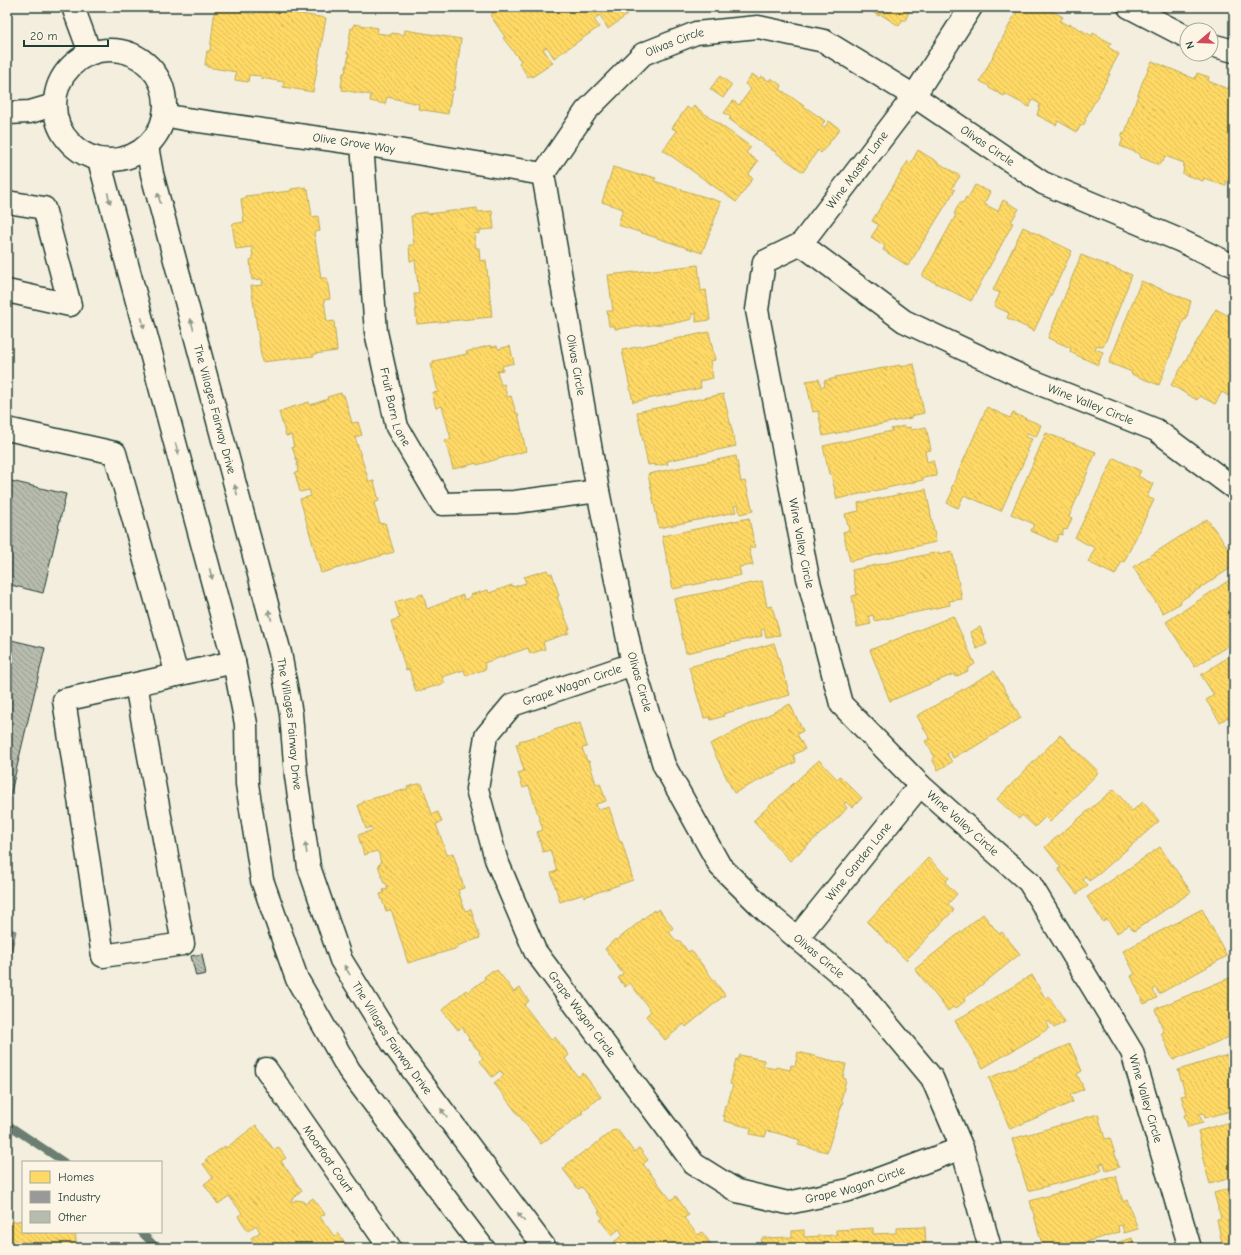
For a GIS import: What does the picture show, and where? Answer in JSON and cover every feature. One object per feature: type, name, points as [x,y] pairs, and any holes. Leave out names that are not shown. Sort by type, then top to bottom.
[{"type":"street","points":[[73,7],[90,53]]},
{"type":"street","name":"Wine Master Lane","points":[[801,244],[914,96],[971,7]]},
{"type":"street","points":[[1129,7],[1179,33]]},
{"type":"street","name":"Olivas Circle","points":[[990,1248],[962,1148],[932,1078],[856,987],[773,918],[720,866],[664,765],[633,664],[598,491],[543,174],[586,111],[643,54],[696,33],[758,27],[824,40],[914,96],[1043,183],[1179,240],[1234,266]]},
{"type":"street","points":[[1219,47],[1234,51]]},
{"type":"street","points":[[109,49],[128,53],[145,62],[157,77],[162,89],[164,95],[164,115],[158,132],[147,146],[127,157],[116,160],[99,160],[81,153],[67,140],[57,124],[54,105],[57,88],[64,73],[75,61],[90,53],[109,49]]},
{"type":"street","points":[[7,113],[30,112],[54,105]]},
{"type":"street","name":"Olive Grove Way","points":[[164,115],[185,120],[362,144],[543,174]]},
{"type":"street","name":"Fruit Barn Lane","points":[[362,144],[376,332],[397,428],[442,504],[515,502],[598,491]]},
{"type":"street","name":"The Villages Fairway Drive","points":[[147,146],[154,182],[280,653],[291,714],[296,776],[309,867],[341,960],[393,1044],[545,1248]]},
{"type":"street","points":[[99,160],[234,662],[246,724],[247,784],[262,880],[297,979],[350,1070],[483,1248]]},
{"type":"street","points":[[7,202],[44,208],[70,304],[7,291]]},
{"type":"street","name":"Wine Valley Circle","points":[[1190,1248],[1132,1052],[1029,882],[920,785],[841,704],[808,578],[757,310],[764,262],[801,244],[904,321],[1025,378],[1156,430],[1234,488]]},
{"type":"street","points":[[7,429],[114,453],[177,675]]},
{"type":"street","points":[[136,684],[183,944],[103,956],[64,700],[234,662]]},
{"type":"street","name":"Grape Wagon Circle","points":[[633,664],[512,705],[486,736],[477,789],[496,859],[535,951],[694,1164],[737,1191],[788,1203],[849,1190],[962,1148]]},
{"type":"street","name":"Wine Garden Lane","points":[[798,938],[920,785]]},
{"type":"street","name":"Moorfoot Court","points":[[266,1069],[390,1248]]},
{"type":"building: Homes","points":[[242,7],[241,12],[255,14],[255,11],[268,13],[269,9],[326,18],[313,92],[283,87],[284,82],[261,78],[262,76],[249,75],[248,82],[235,80],[236,72],[207,67],[208,65],[205,65],[207,51],[210,51],[215,8]]},
{"type":"building: Homes","points":[[501,7],[629,7],[624,10],[627,15],[608,29],[600,15],[594,19],[599,27],[554,58],[547,47],[543,49],[553,63],[532,77],[531,75],[528,77],[519,63],[521,61],[503,38],[505,37],[490,15]]},
{"type":"building: Homes","points":[[864,7],[911,7],[905,21],[903,19],[899,26],[880,14],[879,16]]},
{"type":"building: Homes","points":[[1019,7],[1038,7],[1047,11],[1048,9],[1063,17],[1060,21],[1069,26],[1070,24],[1092,36],[1093,33],[1111,43],[1108,47],[1119,54],[1108,74],[1110,74],[1085,119],[1086,120],[1083,126],[1081,125],[1077,132],[1058,121],[1056,125],[1037,115],[1040,104],[1033,100],[1029,107],[1005,94],[1004,96],[980,81]]},
{"type":"building: Homes","points":[[354,24],[378,28],[377,33],[391,35],[392,33],[404,35],[405,30],[461,39],[454,90],[452,90],[448,114],[418,109],[419,104],[387,97],[385,104],[370,101],[371,95],[342,90],[343,73],[345,73],[349,54],[347,54],[351,28],[353,29]]},
{"type":"building: Homes","points":[[1152,61],[1195,79],[1197,73],[1209,77],[1208,81],[1228,89],[1229,86],[1234,88],[1234,163],[1230,179],[1228,179],[1225,186],[1204,178],[1203,181],[1183,174],[1184,163],[1165,156],[1163,162],[1161,161],[1159,165],[1140,157],[1140,154],[1120,146],[1123,139],[1121,138],[1123,132],[1125,133],[1142,83]]},
{"type":"building: Homes","points":[[752,74],[759,79],[761,76],[769,81],[771,78],[782,86],[780,89],[825,121],[821,126],[824,128],[829,121],[840,129],[821,153],[818,150],[803,172],[729,119],[731,117],[724,113],[733,101],[739,105],[751,89],[745,84]]},
{"type":"building: Homes","points":[[720,76],[732,85],[723,98],[710,89]]},
{"type":"building: Homes","points":[[694,106],[751,147],[746,153],[758,161],[748,175],[753,178],[736,202],[663,150],[677,131],[672,128],[687,107],[691,110]]},
{"type":"building: Homes","points":[[918,150],[960,176],[952,188],[955,190],[908,266],[883,250],[885,246],[871,237],[879,225],[872,221],[908,161],[911,163]]},
{"type":"building: Homes","points":[[613,167],[642,176],[642,174],[656,178],[654,181],[721,202],[702,253],[618,225],[623,209],[602,202]]},
{"type":"building: Homes","points":[[975,185],[990,192],[984,204],[998,211],[1003,200],[1019,209],[971,301],[922,276],[956,215],[954,214],[960,202],[963,203],[966,197],[968,198]]},
{"type":"building: Homes","points":[[306,187],[306,190],[308,189],[312,217],[318,216],[320,231],[314,232],[321,278],[327,278],[330,299],[324,300],[327,322],[334,321],[337,351],[314,354],[314,356],[262,362],[251,286],[263,285],[262,279],[252,280],[250,260],[253,259],[252,249],[251,247],[236,249],[232,224],[244,222],[241,199],[245,198],[245,196],[291,191],[291,189]]},
{"type":"building: Homes","points":[[477,208],[478,212],[492,211],[494,229],[480,230],[480,233],[474,234],[476,248],[479,248],[480,261],[486,260],[492,317],[417,324],[414,294],[419,294],[415,260],[410,261],[409,245],[414,245],[411,216],[414,216],[414,214],[427,212],[427,214]]},
{"type":"building: Homes","points":[[1023,227],[1072,251],[1034,331],[1007,318],[1009,313],[994,306],[1000,293],[993,290]]},
{"type":"building: Homes","points":[[1081,255],[1132,275],[1103,347],[1097,345],[1095,349],[1103,352],[1098,365],[1070,352],[1071,348],[1048,338]]},
{"type":"building: Homes","points":[[698,265],[701,291],[706,290],[710,320],[696,322],[696,313],[692,314],[692,319],[680,322],[615,329],[615,326],[609,326],[607,311],[613,311],[608,275]]},
{"type":"building: Homes","points":[[1141,281],[1191,301],[1186,320],[1184,319],[1159,385],[1131,374],[1132,372],[1109,363]]},
{"type":"building: Homes","points":[[1216,309],[1234,319],[1234,385],[1228,396],[1222,392],[1215,404],[1200,396],[1197,400],[1171,385]]},
{"type":"building: Homes","points":[[709,332],[715,360],[710,361],[713,378],[700,381],[701,388],[633,402],[622,350]]},
{"type":"building: Homes","points":[[491,345],[491,347],[497,346],[498,349],[510,346],[514,363],[502,366],[503,370],[497,371],[501,385],[504,384],[507,397],[511,396],[516,413],[518,413],[526,451],[477,465],[477,463],[453,469],[445,440],[451,439],[442,406],[436,408],[432,393],[438,392],[431,364],[434,364],[433,361],[467,354],[466,352]]},
{"type":"building: Homes","points":[[914,364],[924,413],[911,416],[911,418],[823,436],[818,411],[813,412],[806,381],[819,379],[821,387],[825,386],[824,381],[836,378],[835,377],[900,365],[900,367]]},
{"type":"building: Homes","points":[[341,393],[344,395],[352,423],[358,422],[362,435],[355,437],[369,482],[374,481],[379,501],[374,503],[380,524],[385,523],[394,552],[321,573],[300,499],[311,496],[309,490],[300,492],[295,473],[298,472],[298,464],[292,447],[294,447],[291,435],[286,436],[279,412],[309,402],[310,405],[328,399],[327,397]]},
{"type":"building: Homes","points":[[723,394],[736,446],[667,461],[668,464],[655,466],[655,464],[648,465],[637,412]]},
{"type":"building: Homes","points":[[987,407],[1010,418],[1013,413],[1041,425],[1036,437],[1028,433],[1026,437],[1032,439],[1026,451],[1028,452],[1001,511],[964,495],[958,508],[947,503],[953,490],[951,489]]},
{"type":"building: Homes","points":[[904,426],[905,428],[911,427],[912,430],[926,427],[931,450],[925,451],[927,462],[933,460],[937,476],[922,478],[923,480],[837,499],[831,474],[829,474],[823,446],[892,431],[891,429]]},
{"type":"building: Homes","points":[[1046,433],[1096,452],[1069,517],[1072,518],[1067,530],[1064,529],[1062,535],[1059,534],[1056,542],[1031,531],[1034,524],[1011,514]]},
{"type":"building: Homes","points":[[736,456],[741,482],[745,481],[753,511],[740,514],[738,505],[734,506],[736,512],[659,528],[648,474]]},
{"type":"building: Homes","points":[[1114,458],[1141,471],[1138,476],[1153,484],[1147,497],[1154,500],[1124,562],[1122,561],[1115,575],[1088,562],[1095,548],[1075,538]]},
{"type":"building: Homes","points":[[926,489],[936,542],[850,561],[843,532],[849,530],[845,514],[859,511],[858,503]]},
{"type":"building: Homes","points":[[749,518],[755,547],[749,548],[753,565],[739,567],[741,575],[673,589],[662,536]]},
{"type":"building: Homes","points":[[1207,519],[1234,556],[1234,566],[1180,601],[1181,603],[1163,613],[1133,567]]},
{"type":"building: Homes","points":[[952,551],[962,599],[949,601],[950,605],[885,619],[874,621],[873,615],[869,616],[871,624],[857,627],[852,596],[857,595],[852,570],[939,552],[939,554]]},
{"type":"building: Homes","points":[[547,570],[549,574],[552,573],[559,596],[557,597],[570,629],[568,630],[569,633],[543,642],[545,649],[530,654],[528,648],[484,663],[486,669],[466,676],[464,670],[442,677],[445,683],[416,692],[409,669],[406,670],[391,621],[400,618],[395,602],[423,594],[427,609],[463,595],[464,600],[471,597],[470,595],[488,590],[489,593],[512,585],[513,587],[526,583],[524,577]]},
{"type":"building: Homes","points":[[1234,577],[1234,642],[1195,667],[1166,622]]},
{"type":"building: Homes","points":[[762,581],[767,607],[772,606],[780,635],[766,637],[764,629],[761,630],[762,636],[686,653],[674,599]]},
{"type":"building: Homes","points":[[953,616],[975,664],[967,669],[968,671],[955,677],[954,674],[890,701],[870,650]]},
{"type":"building: Homes","points":[[980,627],[987,644],[977,649],[970,632]]},
{"type":"building: Homes","points":[[774,643],[790,695],[723,714],[724,716],[711,720],[710,717],[704,718],[689,667]]},
{"type":"building: Homes","points":[[1234,653],[1234,718],[1230,720],[1228,717],[1220,722],[1206,700],[1214,695],[1201,675]]},
{"type":"building: Homes","points":[[994,671],[1021,718],[966,752],[965,751],[953,758],[950,752],[947,754],[952,762],[938,770],[932,759],[935,757],[925,741],[930,739],[917,716]]},
{"type":"building: Homes","points":[[790,704],[803,731],[797,734],[805,749],[793,755],[796,762],[734,793],[710,744]]},
{"type":"building: Homes","points":[[575,723],[575,725],[580,723],[587,747],[582,748],[587,761],[589,761],[596,784],[600,783],[606,801],[596,804],[598,810],[609,807],[620,842],[622,842],[633,880],[584,897],[584,894],[560,902],[551,873],[557,871],[550,850],[543,852],[537,832],[543,830],[529,786],[523,788],[518,773],[524,771],[516,744],[520,743],[519,741],[552,732],[551,731]]},
{"type":"building: Homes","points":[[1060,735],[1099,772],[1050,822],[1045,817],[1035,827],[1022,815],[1019,819],[997,799]]},
{"type":"building: Homes","points":[[819,760],[837,779],[840,776],[862,798],[852,808],[846,802],[844,804],[847,808],[839,817],[790,861],[753,821]]},
{"type":"building: Homes","points":[[422,784],[432,814],[438,812],[442,822],[436,824],[447,855],[453,853],[464,888],[458,890],[465,911],[471,909],[480,938],[457,946],[458,948],[408,963],[392,912],[390,910],[386,911],[380,894],[384,893],[383,890],[388,889],[386,883],[384,883],[378,865],[381,864],[379,854],[377,851],[364,855],[358,835],[373,830],[371,827],[366,829],[358,805],[363,803],[363,801],[408,789],[407,787]]},
{"type":"building: Homes","points":[[1114,789],[1132,811],[1143,802],[1159,821],[1099,874],[1089,881],[1085,876],[1082,879],[1088,885],[1077,894],[1058,869],[1061,867],[1045,847]]},
{"type":"building: Homes","points":[[1160,847],[1191,892],[1134,931],[1129,925],[1117,933],[1107,919],[1103,922],[1087,897]]},
{"type":"building: Homes","points":[[928,858],[949,878],[945,882],[957,894],[948,904],[954,910],[906,960],[867,922]]},
{"type":"building: Homes","points":[[659,909],[673,928],[669,932],[677,942],[680,941],[688,952],[691,950],[725,995],[686,1027],[684,1024],[665,1040],[646,1016],[651,1011],[630,983],[625,987],[618,978],[623,974],[605,949],[615,939],[616,941],[654,910],[655,912]]},
{"type":"building: Homes","points":[[1202,909],[1227,956],[1159,994],[1156,988],[1153,990],[1157,998],[1144,1004],[1131,976],[1135,974],[1123,951]]},
{"type":"building: Homes","points":[[983,914],[999,934],[1002,932],[1020,954],[964,999],[965,1001],[955,1009],[953,1007],[948,1011],[915,969]]},
{"type":"building: Homes","points":[[493,970],[494,972],[497,970],[514,992],[520,988],[529,1001],[524,1005],[551,1040],[555,1037],[569,1055],[565,1059],[578,1077],[583,1073],[601,1097],[581,1112],[583,1113],[541,1144],[494,1083],[504,1075],[500,1071],[492,1077],[480,1061],[483,1058],[479,1053],[480,1052],[468,1039],[469,1038],[462,1027],[458,1030],[442,1010],[466,990],[468,992],[485,979],[484,977]]},
{"type":"building: Homes","points":[[1032,975],[1045,998],[1049,996],[1065,1022],[1054,1028],[1049,1021],[1047,1023],[1049,1028],[983,1068],[955,1021]]},
{"type":"building: Homes","points":[[1234,976],[1234,1035],[1173,1060],[1161,1033],[1164,1032],[1155,1009]]},
{"type":"building: Homes","points":[[1070,1044],[1082,1071],[1077,1074],[1084,1089],[1070,1095],[1073,1102],[1010,1129],[989,1078]]},
{"type":"building: Homes","points":[[798,1052],[846,1064],[843,1078],[846,1079],[841,1101],[843,1101],[827,1152],[798,1145],[800,1140],[777,1133],[767,1131],[765,1137],[750,1134],[751,1128],[724,1121],[725,1116],[723,1116],[725,1105],[727,1106],[733,1085],[730,1084],[736,1059],[738,1060],[740,1055],[764,1060],[763,1066],[775,1069],[776,1067],[790,1070],[791,1065],[795,1066]]},
{"type":"building: Homes","points":[[1234,1053],[1234,1110],[1205,1118],[1204,1113],[1199,1114],[1203,1123],[1188,1127],[1184,1115],[1187,1114],[1181,1096],[1186,1095],[1178,1070]]},
{"type":"building: Homes","points":[[1098,1114],[1105,1139],[1110,1138],[1119,1167],[1106,1171],[1104,1163],[1100,1164],[1102,1170],[1091,1175],[1028,1191],[1012,1139]]},
{"type":"building: Homes","points":[[1234,1121],[1234,1177],[1210,1184],[1202,1156],[1204,1155],[1198,1131]]},
{"type":"building: Homes","points":[[256,1125],[274,1150],[278,1147],[286,1158],[281,1161],[302,1191],[291,1200],[292,1202],[296,1200],[303,1201],[305,1204],[313,1198],[325,1214],[320,1217],[334,1236],[338,1233],[349,1248],[258,1248],[251,1238],[260,1232],[256,1225],[248,1231],[238,1216],[242,1213],[229,1196],[218,1204],[204,1184],[213,1178],[203,1164],[207,1161],[205,1160],[225,1146],[226,1148]]},
{"type":"building: Homes","points":[[617,1129],[634,1152],[639,1148],[648,1160],[643,1164],[671,1200],[676,1196],[689,1215],[684,1218],[698,1235],[702,1232],[714,1248],[619,1248],[614,1242],[623,1235],[619,1229],[612,1235],[600,1220],[603,1218],[598,1212],[600,1211],[588,1197],[589,1196],[582,1187],[578,1189],[563,1169],[567,1166],[566,1165],[586,1150],[587,1151],[613,1130],[614,1131]]},
{"type":"building: Homes","points":[[1116,1176],[1123,1202],[1127,1200],[1138,1229],[1124,1233],[1122,1225],[1118,1226],[1119,1232],[1107,1236],[1063,1248],[1043,1248],[1030,1201]]},
{"type":"building: Homes","points":[[1234,1187],[1234,1246],[1223,1248],[1217,1219],[1221,1218],[1214,1193]]},
{"type":"building: Homes","points":[[22,1220],[22,1233],[75,1233],[77,1248],[7,1248],[7,1223]]},
{"type":"building: Homes","points":[[925,1227],[926,1248],[760,1248],[762,1238],[792,1237],[792,1231],[804,1230],[804,1237],[836,1235],[836,1230],[873,1228],[873,1234],[896,1233],[896,1228]]},
{"type":"building: Homes","points":[[1132,1238],[1135,1248],[1100,1248]]},
{"type":"building: Industry","points":[[7,928],[16,931],[7,971]]},
{"type":"building: Other","points":[[7,480],[66,494],[43,593],[7,584]]},
{"type":"building: Other","points":[[7,639],[45,648],[7,809]]},
{"type":"building: Other","points":[[202,954],[206,974],[196,976],[191,956]]},
{"type":"waterway","points":[[7,1124],[62,1161]]},
{"type":"waterway","points":[[142,1233],[157,1248]]}]
